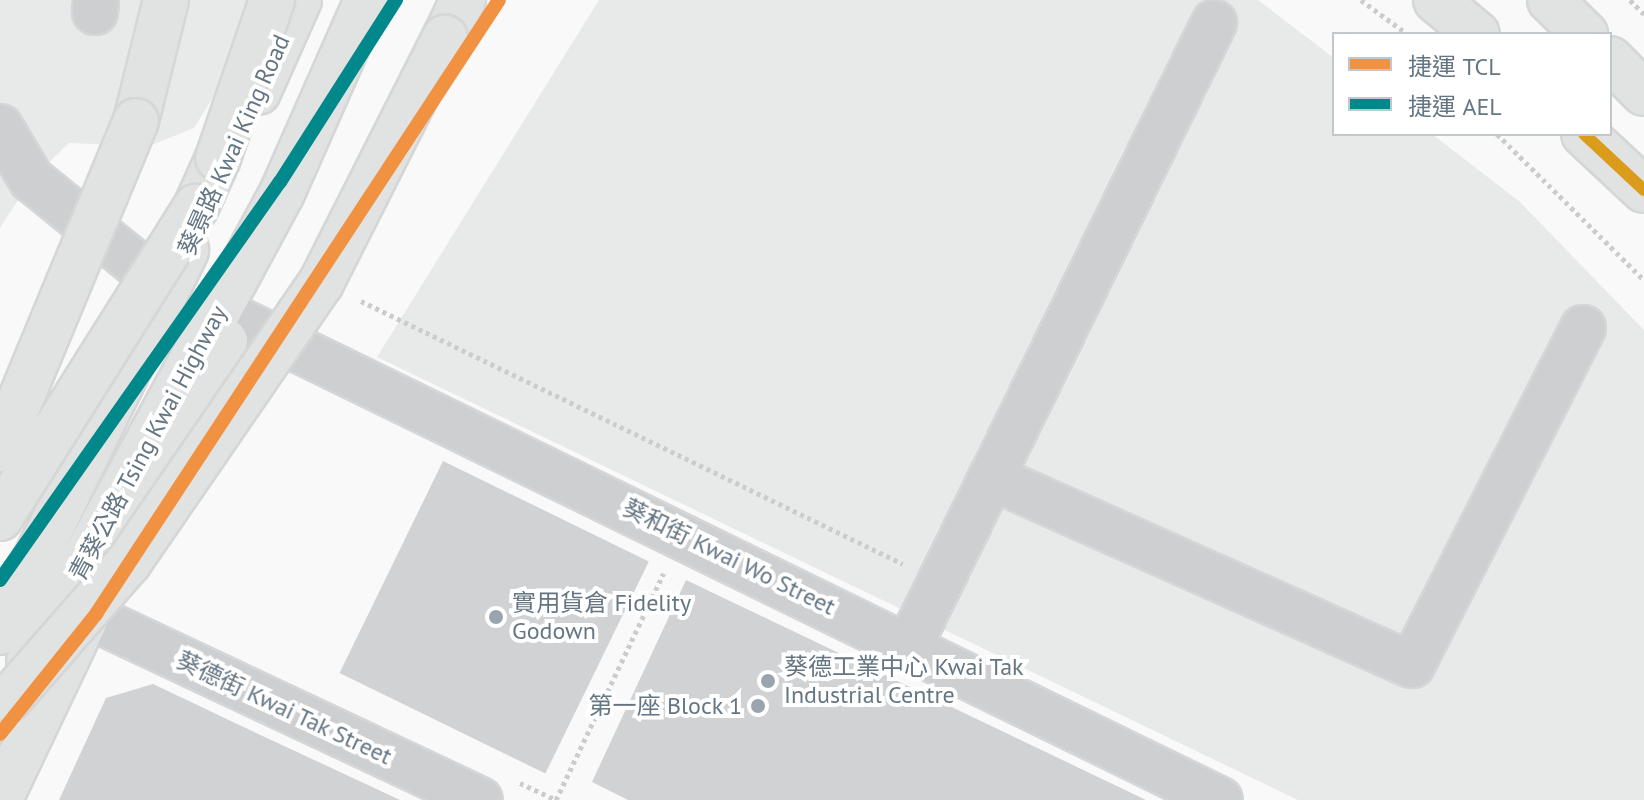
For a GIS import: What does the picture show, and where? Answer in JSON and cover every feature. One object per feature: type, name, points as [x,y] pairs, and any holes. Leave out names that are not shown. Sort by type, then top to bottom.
[{"type":"main road","points":[[0,449],[119,170],[166,0]]},
{"type":"main road","points":[[0,518],[196,207],[272,0]]},
{"type":"main road","name":"葵景路 Kwai King Road","points":[[0,632],[168,290],[299,0]]},
{"type":"main road","name":"青葵公路 Tsing Kwai Highway","points":[[4,703],[282,193],[367,0]]},
{"type":"main road","points":[[0,799],[87,615],[236,319],[378,0]]},
{"type":"main road","points":[[4,703],[129,562],[321,283],[463,0]]},
{"type":"main road","points":[[1436,0],[1475,32]]},
{"type":"main road","points":[[1550,0],[1583,32]]},
{"type":"main road","points":[[1612,61],[1644,93]]},
{"type":"main road","points":[[1586,136],[1644,190]]},
{"type":"street","points":[[909,646],[1214,23]]},
{"type":"street","points":[[0,127],[31,179],[168,290]]},
{"type":"street","name":"葵和街 Kwai Wo Street","points":[[236,319],[1220,800]]},
{"type":"street","points":[[991,477],[1412,665],[1583,328]]},
{"type":"street","name":"葵德街 Kwai Tak Street","points":[[87,615],[497,790]]},
{"type":"path","points":[[1361,0],[1404,32]]},
{"type":"path","points":[[1630,0],[1644,14]]},
{"type":"path","points":[[1499,136],[1644,278]]},
{"type":"path","points":[[354,293],[939,582]]},
{"type":"path","points":[[497,790],[556,800],[672,558]]},
{"type":"shaded area","points":[[0,0],[273,0],[194,128],[149,146],[69,143],[31,180],[0,228]]},
{"type":"shaded area","points":[[599,0],[1258,0],[1332,56],[1332,136],[1435,136],[1520,202],[1644,330],[1644,800],[1298,800],[377,357]]},
{"type":"building","name":"實用貨倉 Fidelity Godown","points":[[443,461],[649,561],[545,774],[340,673]]},
{"type":"building","name":"第一座 Block 1","points":[[686,580],[1146,800],[628,800],[592,782]]},
{"type":"building","points":[[153,684],[400,800],[59,800],[106,698]]},
{"type":"metro line","name":"AEL","points":[[0,580],[280,182],[396,0]]},
{"type":"metro line","name":"TCL","points":[[0,734],[96,614],[499,0]]},
{"type":"transit line","points":[[1586,136],[1644,190]]},
{"type":"place","name":"實用貨倉 Fidelity Godown","points":[[496,617]]},
{"type":"place","name":"葵德工業中心 Kwai Tak Industrial Centre","points":[[768,681]]},
{"type":"place","name":"第一座 Block 1","points":[[758,706]]}]
